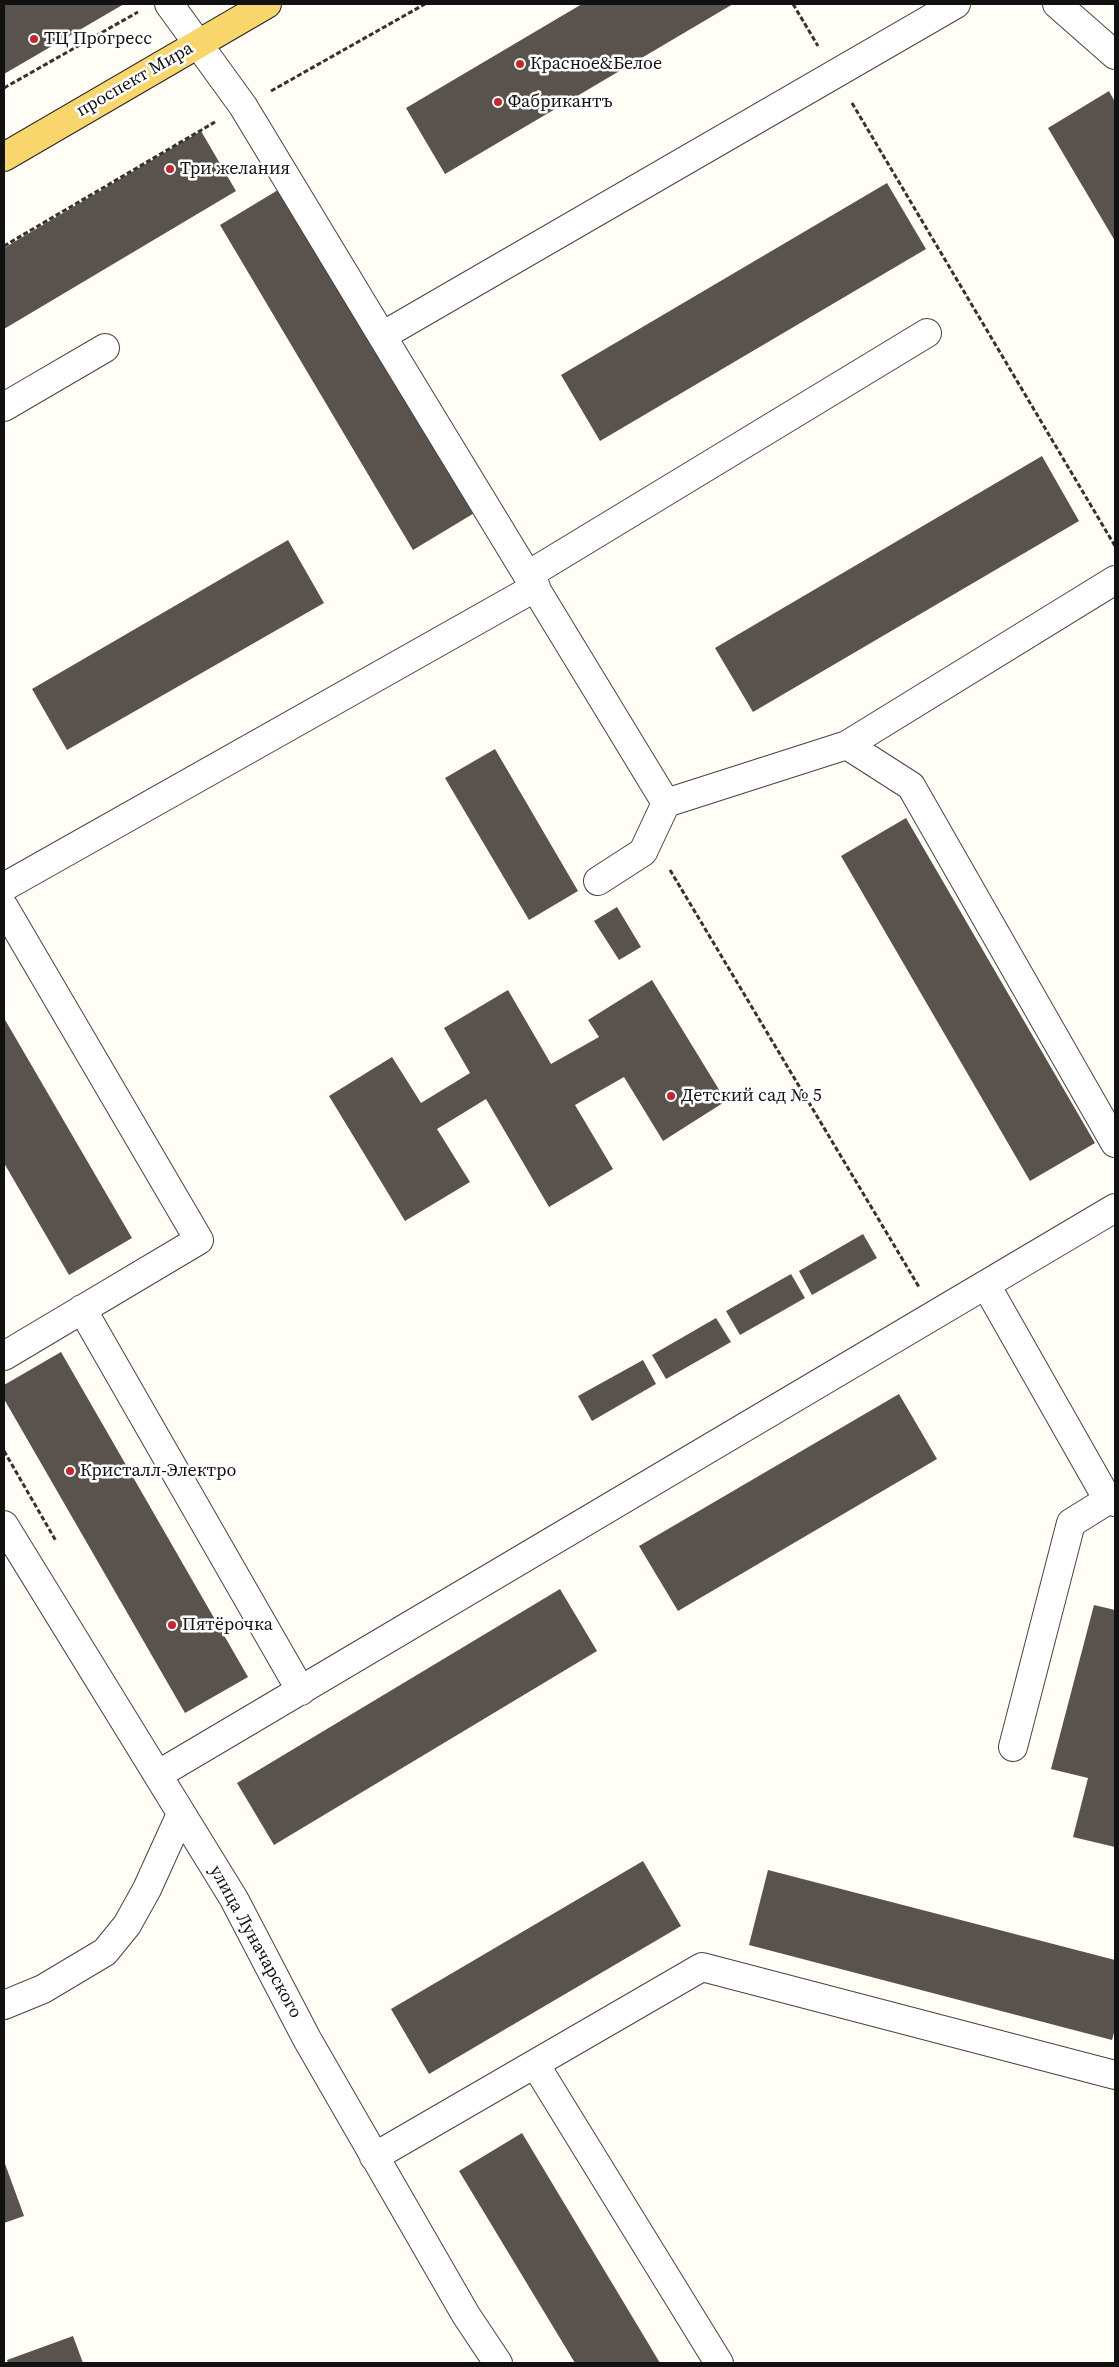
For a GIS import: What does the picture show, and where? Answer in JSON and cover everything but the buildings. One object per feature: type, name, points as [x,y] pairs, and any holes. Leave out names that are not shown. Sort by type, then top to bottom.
[{"type":"main road","name":"проспект Мира","points":[[4,157],[266,4]]},
{"type":"street","points":[[382,336],[956,4]]},
{"type":"street","points":[[1057,4],[1115,56]]},
{"type":"street","points":[[157,6],[198,44],[243,106],[666,803]]},
{"type":"street","points":[[4,887],[532,581],[927,333]]},
{"type":"street","points":[[4,407],[105,348]]},
{"type":"street","points":[[598,881],[643,852],[666,803],[847,745],[1115,580]]},
{"type":"street","points":[[847,745],[912,786],[1115,1143]]},
{"type":"street","points":[[4,907],[199,1240],[4,1356]]},
{"type":"street","points":[[159,1774],[1115,1208]]},
{"type":"street","points":[[986,1285],[1112,1501],[1071,1522],[1013,1748]]},
{"type":"street","points":[[82,1309],[301,1690]]},
{"type":"street","name":"улица Луначарского","points":[[4,1525],[234,1898],[308,2039],[374,2156],[466,2315],[498,2363]]},
{"type":"street","points":[[4,2006],[43,1990],[105,1952],[127,1925],[147,1889],[181,1814]]},
{"type":"street","points":[[374,2156],[702,1967],[1115,2075]]},
{"type":"street","points":[[535,2064],[719,2363]]},
{"type":"path","points":[[793,4],[1115,546]]},
{"type":"path","points":[[4,88],[157,6]]},
{"type":"path","points":[[650,837],[935,1315]]},
{"type":"place","name":"ТЦ Прогресс","points":[[34,39]]},
{"type":"place","name":"Красное&Белое","points":[[520,64]]},
{"type":"place","name":"Фабрикантъ","points":[[498,102]]},
{"type":"place","name":"Три желания","points":[[170,169]]},
{"type":"place","name":"Детский сад № 5","points":[[671,1096]]},
{"type":"place","name":"Кристалл-Электро","points":[[70,1471]]},
{"type":"place","name":"Пятёрочка","points":[[172,1625]]}]
